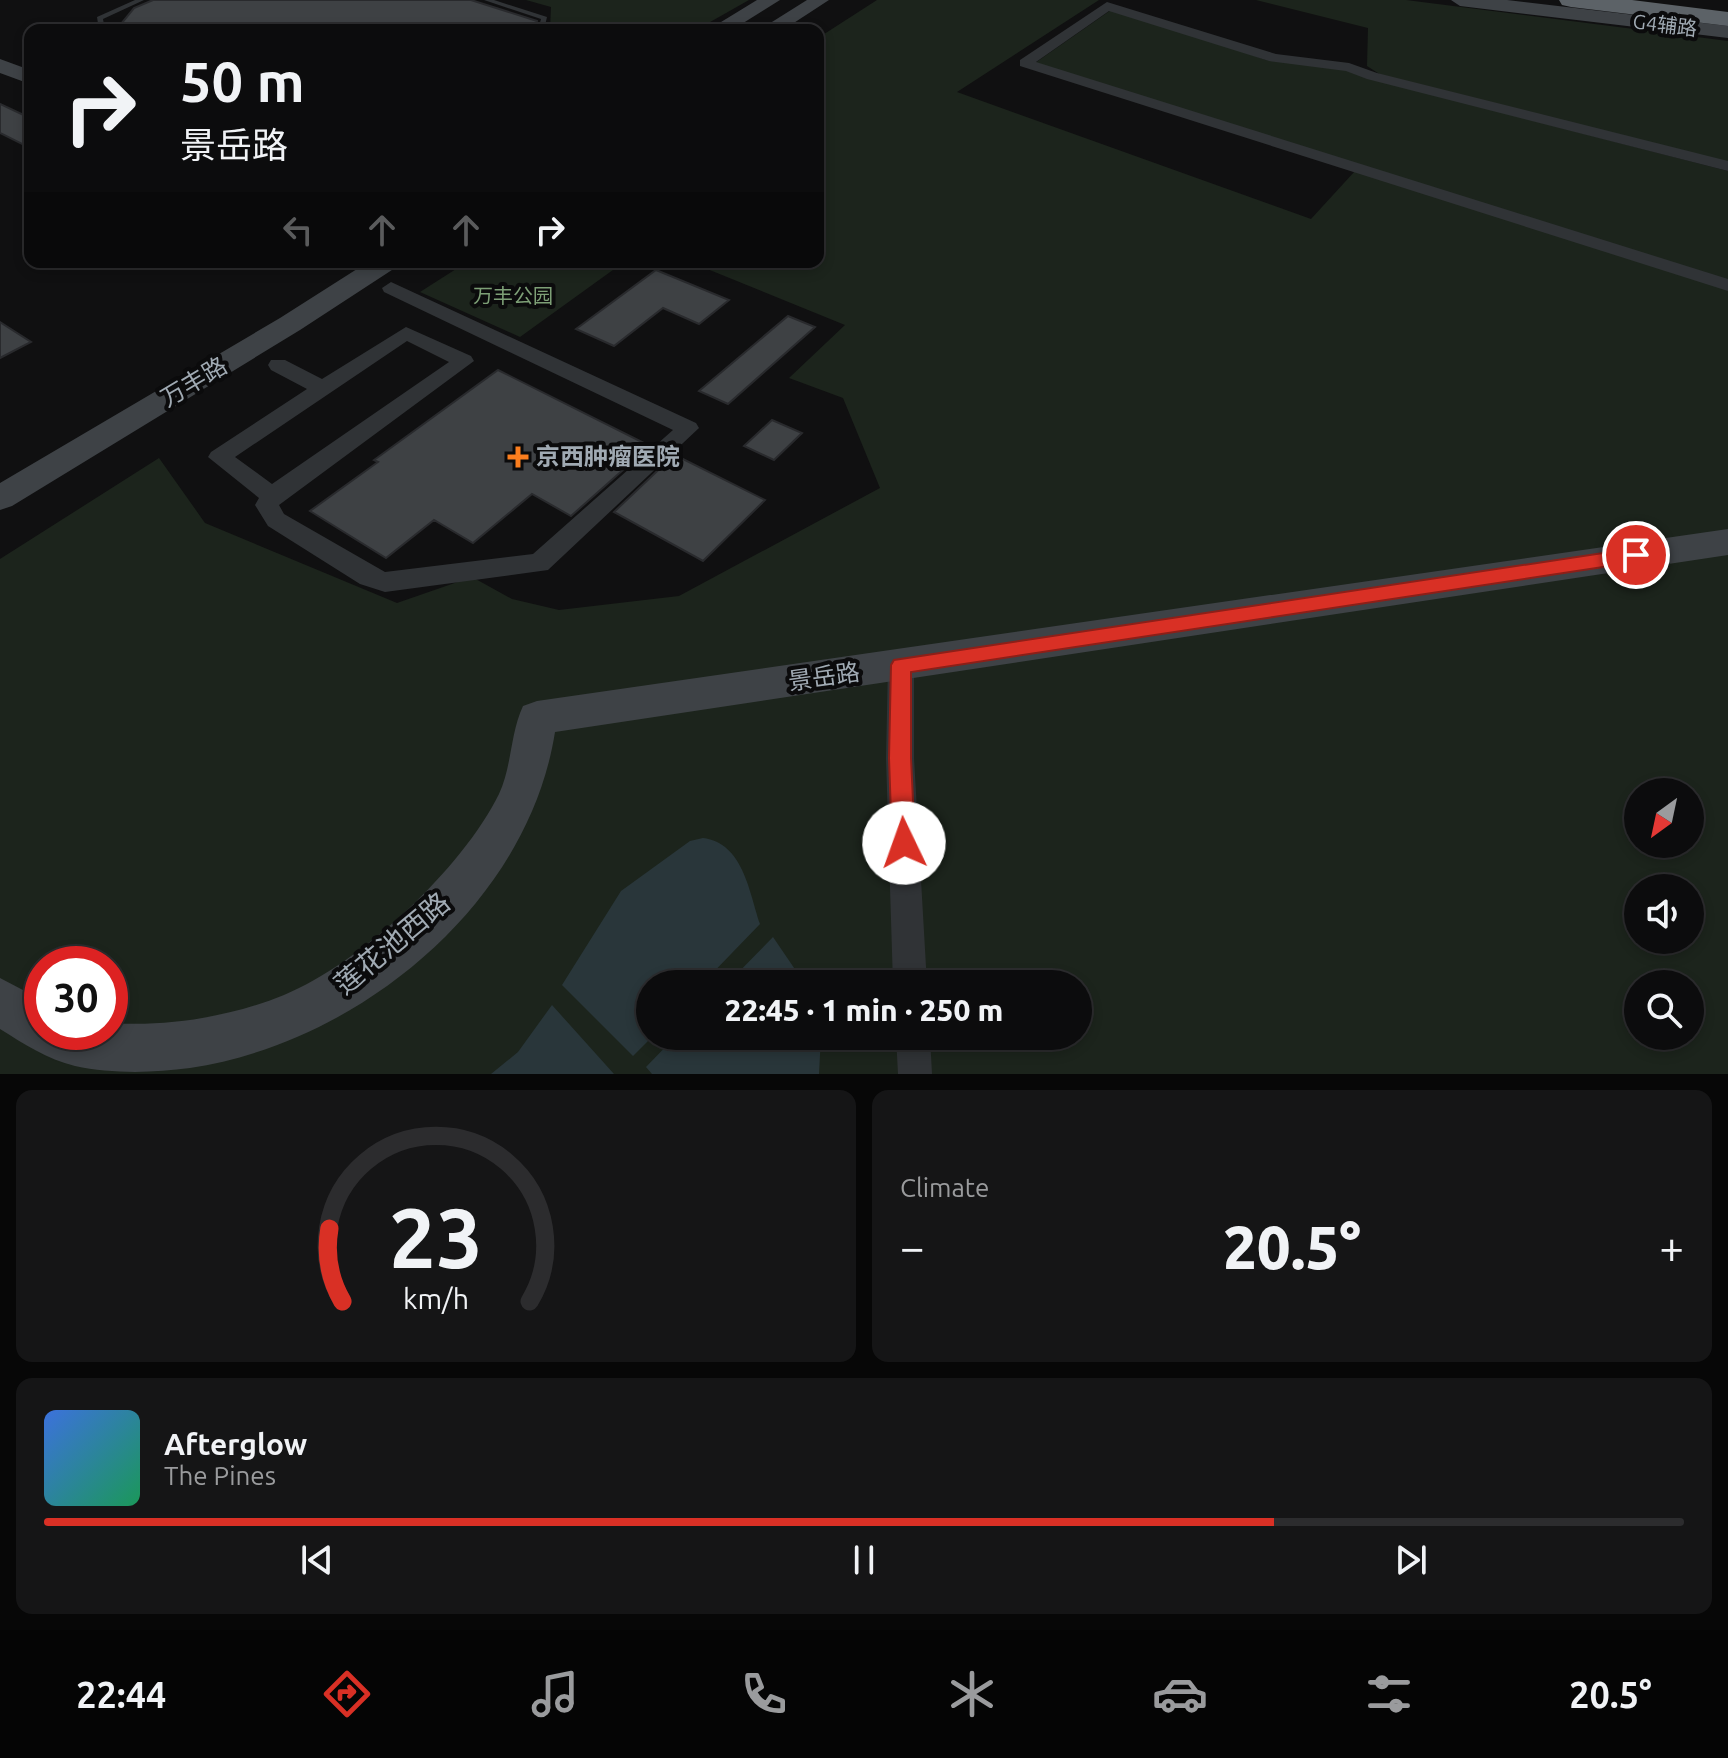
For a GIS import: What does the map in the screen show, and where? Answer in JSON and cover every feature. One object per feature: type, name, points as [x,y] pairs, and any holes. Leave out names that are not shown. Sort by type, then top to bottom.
[{"type":"highway","points":[[1571,0],[1728,19]]},
{"type":"highway","points":[[1645,0],[1728,10]]},
{"type":"highway","points":[[1662,0],[1691,6]]},
{"type":"street","points":[[729,24],[771,0]]},
{"type":"street","points":[[759,24],[800,0]]},
{"type":"street","points":[[779,24],[820,0]]},
{"type":"street","name":"G4辅路","points":[[1460,0],[1728,32]]},
{"type":"street","points":[[1728,166],[1349,67],[1274,58],[1107,6],[1025,63],[1728,285]]},
{"type":"street","points":[[0,65],[24,75]]},
{"type":"street","name":"万丰路","points":[[0,471],[331,272]]},
{"type":"street","points":[[272,496],[219,457],[406,333],[464,361],[272,496],[267,505],[276,520],[369,577],[385,582],[539,563],[688,428],[388,275]]},
{"type":"street","name":"万丰路","points":[[0,498],[290,324],[388,275]]},
{"type":"street","points":[[278,365],[323,388]]},
{"type":"street","name":"景岳路","points":[[537,718],[1728,542]]},
{"type":"street","points":[[901,665],[900,758],[909,970]]},
{"type":"street","name":"莲花池西路","points":[[128,1049],[187,1045],[249,1030],[318,1004],[381,960],[446,902],[483,856],[514,808],[528,771],[537,718]]},
{"type":"street","points":[[0,1002],[24,1016]]},
{"type":"street","points":[[914,1050],[915,1074]]},
{"type":"lane","points":[[100,24],[99,18],[141,0]]},
{"type":"lane","points":[[487,0],[545,18],[543,24]]},
{"type":"green space","points":[[526,0],[749,0],[707,24],[550,24],[551,7]]},
{"type":"green space","points":[[877,0],[1099,0],[957,92],[1311,219],[1355,171],[1728,288],[1728,1074],[0,1074],[0,559],[159,458],[205,523],[397,603],[472,577],[512,599],[559,610],[679,596],[880,488],[843,398],[789,378],[845,325],[705,268],[824,268],[824,34]]},
{"type":"green space","points":[[1256,0],[1406,0],[1728,41],[1728,163],[1381,75],[1367,66],[1368,28]]},
{"type":"green space","points":[[1111,10],[1266,60],[1346,70],[1728,171],[1728,280],[1035,63]]},
{"type":"green space","name":"万丰公园","points":[[458,268],[616,268],[520,337],[420,292]]},
{"type":"shaded area","points":[[703,838],[716,842],[736,859],[748,884],[760,924],[716,970],[636,970],[636,1050],[639,1050],[633,1056],[562,985],[621,891],[690,841]]},
{"type":"shaded area","points":[[773,937],[795,970],[741,970]]},
{"type":"shaded area","points":[[552,1005],[614,1074],[491,1074],[518,1052]]},
{"type":"shaded area","points":[[662,1050],[820,1050],[819,1074],[652,1074],[646,1067]]},
{"type":"building","points":[[153,0],[471,0],[537,21],[536,24],[121,24],[134,8]]},
{"type":"building","points":[[0,104],[24,115],[24,145],[0,133]]},
{"type":"building","points":[[656,270],[729,300],[699,324],[663,308],[614,346],[576,329]]},
{"type":"building","points":[[788,316],[815,327],[728,404],[699,391]]},
{"type":"building","points":[[0,322],[31,342],[0,358]]},
{"type":"building","points":[[498,370],[650,446],[571,516],[532,494],[473,543],[434,520],[386,558],[310,511],[378,462],[374,460]]},
{"type":"building","points":[[772,420],[802,433],[774,460],[744,446]]},
{"type":"building","points":[[672,457],[679,457],[765,500],[703,561],[614,512]]},
{"type":"place","name":"京西肿瘤医院","points":[[518,457]]},
{"type":"route","points":[[904,843],[900,758],[901,665],[1636,555]]}]
